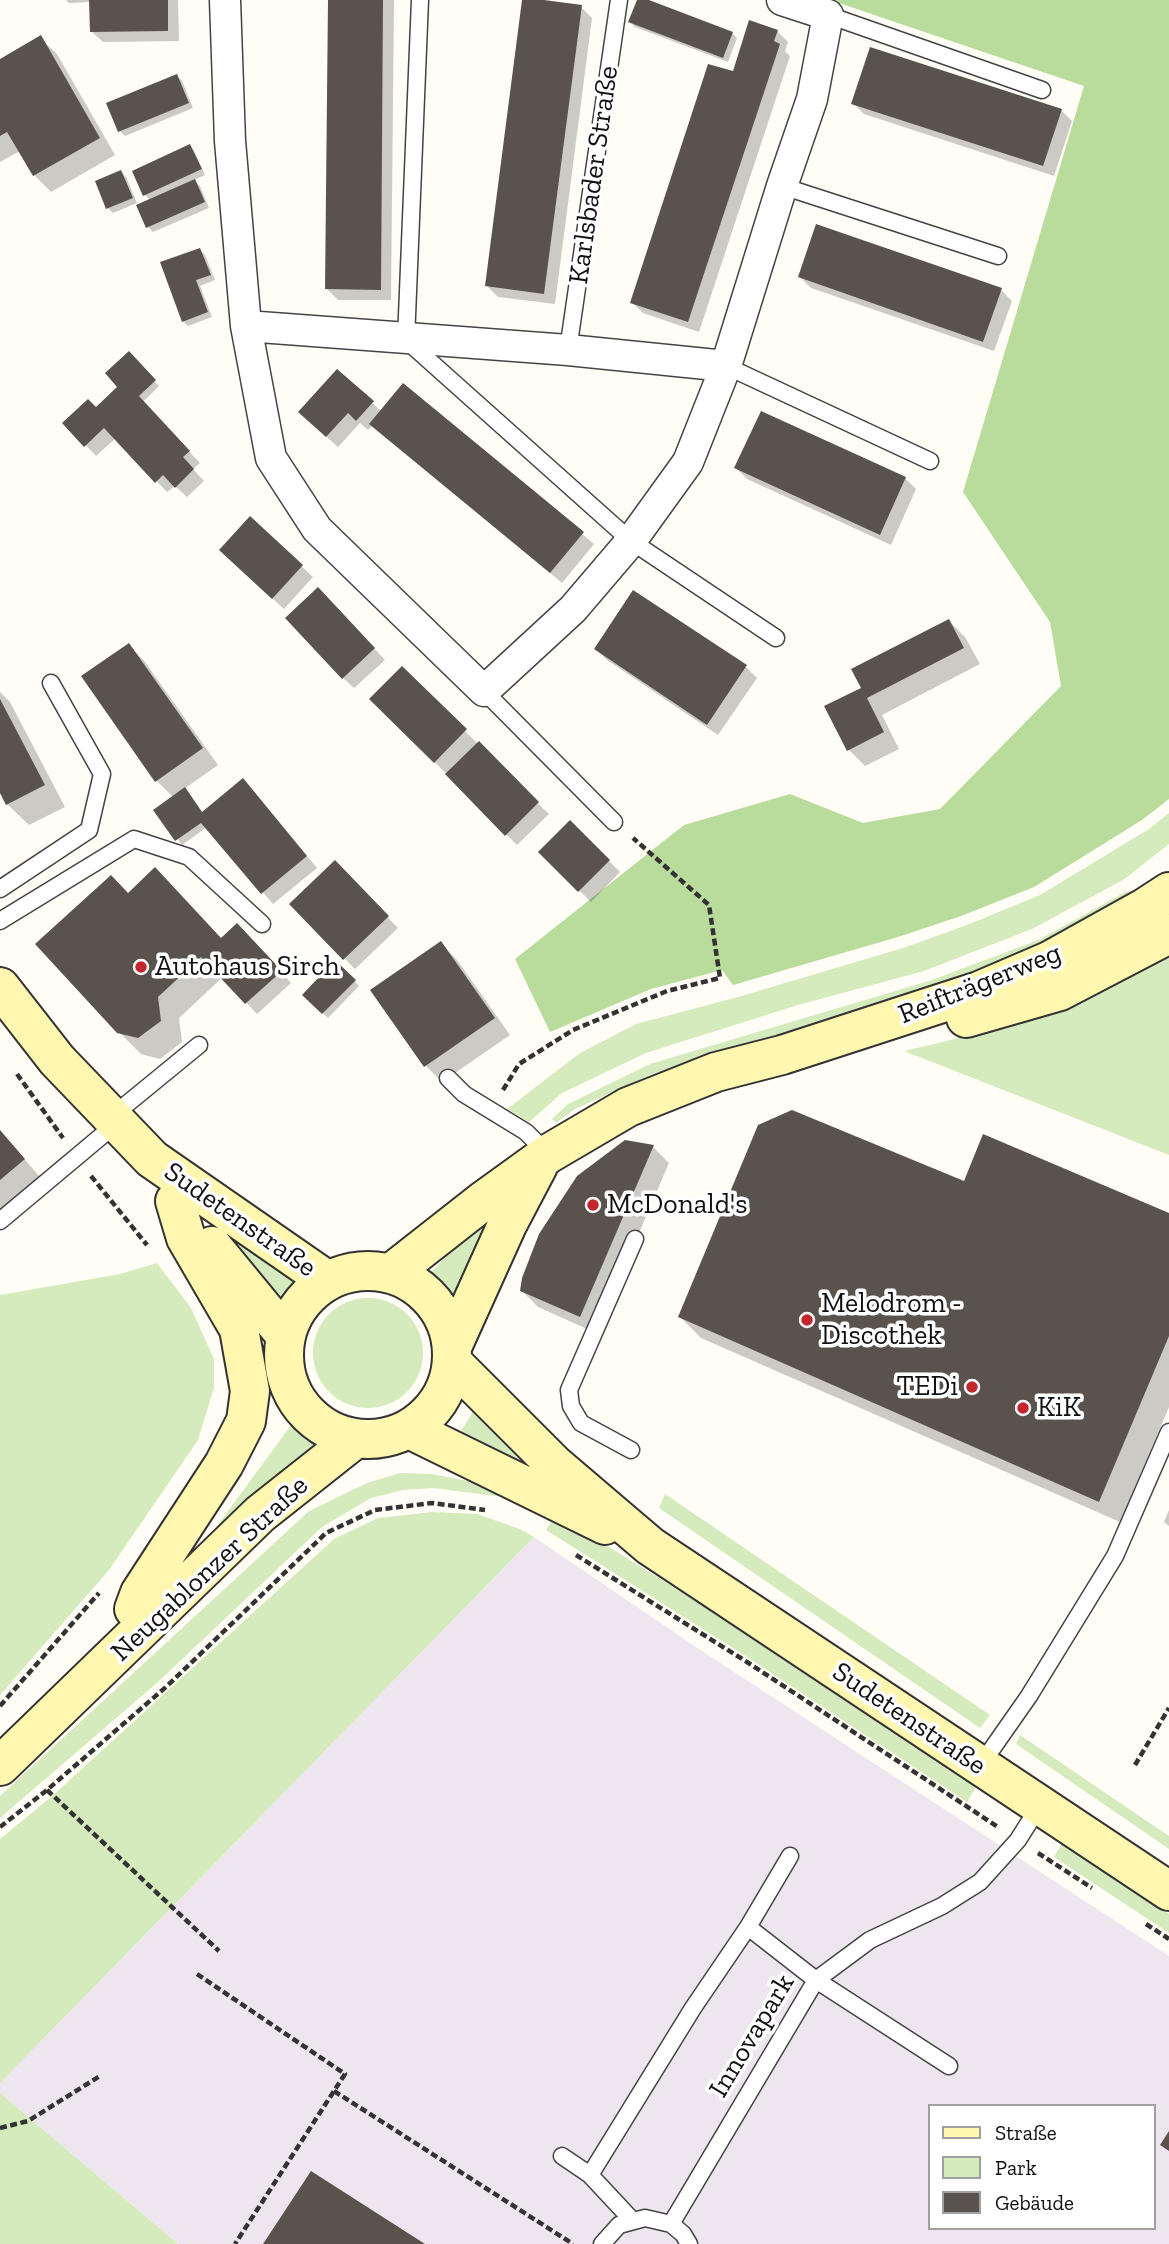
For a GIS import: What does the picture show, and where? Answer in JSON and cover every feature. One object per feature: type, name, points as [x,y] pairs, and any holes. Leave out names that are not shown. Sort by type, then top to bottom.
[{"type":"street","points":[[225,0],[230,141],[246,326],[271,458],[317,529],[484,691],[573,609],[631,541],[688,462],[726,366],[812,99],[828,15],[782,0]]},
{"type":"street","points":[[246,326],[568,350],[726,366]]},
{"type":"street","name":"Reifträgerweg","points":[[390,1274],[483,1200],[544,1158],[628,1107],[716,1072],[782,1055],[979,991],[1049,961],[1146,907],[1169,891]]},
{"type":"street","name":"Reifträgerweg","points":[[782,1055],[949,1023],[1060,991],[1169,934]]},
{"type":"street","name":"Sudetenstraße","points":[[0,987],[57,1060],[152,1159],[328,1281]]},
{"type":"street","points":[[452,1354],[447,1327],[436,1306],[416,1286],[390,1274],[357,1272],[328,1281],[301,1304],[286,1336],[285,1368],[291,1389],[311,1417],[336,1433],[356,1438],[384,1437],[409,1429],[433,1409],[446,1386],[452,1354],[507,1225],[544,1158]]},
{"type":"street","name":"Sudetenstraße","points":[[152,1159],[175,1201],[286,1336]]},
{"type":"street","name":"Neugablonzer Straße","points":[[134,1609],[140,1593],[189,1520],[246,1422],[250,1391],[239,1329],[186,1238],[175,1201]]},
{"type":"street","name":"Sudetenstraße","points":[[452,1354],[555,1465],[650,1546],[1169,1891]]},
{"type":"street","name":"Neugablonzer Straße","points":[[97,1674],[134,1609],[291,1389]]},
{"type":"street","name":"Sudetenstraße","points":[[409,1429],[536,1493],[650,1546]]},
{"type":"street","name":"Neugablonzer Straße","points":[[0,1766],[260,1514],[356,1438]]},
{"type":"lane","points":[[420,0],[406,340],[631,541],[776,638]]},
{"type":"lane","name":"Karlsbader Straße","points":[[568,350],[619,0]]},
{"type":"lane","points":[[828,15],[1042,90]]},
{"type":"lane","points":[[782,186],[998,256]]},
{"type":"lane","points":[[726,366],[930,461]]},
{"type":"lane","points":[[0,889],[89,830],[102,774],[51,683]]},
{"type":"lane","points":[[484,691],[614,822]]},
{"type":"lane","points":[[0,921],[134,839],[189,857],[262,924]]},
{"type":"lane","points":[[0,1222],[199,1045]]},
{"type":"lane","points":[[448,1078],[464,1094],[526,1132],[544,1158]]},
{"type":"lane","points":[[631,1450],[581,1423],[570,1406],[569,1390],[635,1239]]},
{"type":"lane","points":[[980,1766],[1029,1696],[1115,1556],[1169,1432]]},
{"type":"lane","name":"Innovapark","points":[[671,2224],[816,1980],[870,1940],[942,1906],[980,1882],[1018,1840],[1040,1805]]},
{"type":"lane","points":[[590,2175],[693,2008],[748,1927],[790,1856]]},
{"type":"lane","points":[[748,1927],[816,1980],[950,2066]]},
{"type":"lane","points":[[562,2157],[590,2175],[632,2220]]},
{"type":"lane","points":[[602,2244],[619,2225],[645,2218],[671,2224],[690,2244]]},
{"type":"path","points":[[490,1110],[519,1064],[573,1030],[667,991],[720,978],[709,905],[614,822]]},
{"type":"path","points":[[15,1072],[76,1156],[150,1248]]},
{"type":"path","points":[[0,1827],[166,1687],[326,1532],[375,1510],[432,1503],[487,1510]]},
{"type":"path","points":[[574,1554],[747,1662],[1099,1893]]},
{"type":"path","points":[[0,1706],[107,1583]]},
{"type":"path","points":[[1135,1765],[1169,1708]]},
{"type":"path","points":[[47,1790],[219,1951]]},
{"type":"path","points":[[1146,1923],[1169,1939]]},
{"type":"path","points":[[197,1974],[345,2074],[235,2244]]},
{"type":"path","points":[[0,2129],[29,2121],[100,2076]]},
{"type":"path","points":[[334,2091],[573,2244]]},
{"type":"shaded area","points":[[534,1537],[696,1647],[1169,1956],[1169,2244],[178,2244],[0,2093],[0,2083]]},
{"type":"green space","points":[[830,0],[1169,0],[1169,799],[1142,820],[1034,887],[961,916],[733,985],[722,970],[651,989],[550,1032],[515,959],[684,825],[790,794],[863,823],[940,809],[1061,686],[1050,622],[963,492],[1084,86]]},
{"type":"green space","points":[[1169,813],[1169,844],[1123,880],[1032,929],[924,971],[798,1005],[646,1053],[562,1093],[529,1122],[507,1109],[580,1053],[636,1024],[903,948],[967,925],[1040,895],[1149,829]]},
{"type":"green space","points":[[1127,891],[1134,901],[1041,954],[652,1074],[575,1109],[556,1123],[552,1119],[568,1104],[650,1064],[932,980],[1038,940]]},
{"type":"green space","points":[[1164,952],[1169,959],[1169,1155],[904,1051],[1049,1012]]},
{"type":"green space","points":[[195,1205],[298,1285],[281,1307]]},
{"type":"green space","points":[[480,1218],[490,1225],[457,1299],[450,1299],[431,1281],[430,1274]]},
{"type":"green space","points":[[157,1263],[191,1308],[214,1359],[214,1388],[198,1440],[109,1570],[0,1695],[0,1295],[120,1274]]},
{"type":"green space","points":[[368,1298],[389,1302],[407,1314],[419,1332],[423,1353],[419,1374],[407,1392],[389,1404],[368,1408],[347,1404],[329,1392],[317,1374],[313,1353],[317,1332],[329,1314],[347,1302]]},
{"type":"green space","points":[[473,1411],[542,1468],[535,1477],[458,1436]]},
{"type":"green space","points":[[297,1417],[308,1430],[324,1440],[198,1552]]},
{"type":"green space","points":[[400,1473],[432,1474],[483,1484],[511,1498],[433,1488],[403,1490],[371,1498],[322,1527],[158,1682],[0,1818],[0,1796],[309,1511],[367,1483]]},
{"type":"green space","points":[[665,1494],[990,1715],[980,1728],[659,1508]]},
{"type":"green space","points":[[433,1512],[477,1514],[520,1529],[534,1537],[0,2083],[0,1839],[51,1797],[334,1539],[378,1518]]},
{"type":"green space","points":[[556,1514],[712,1611],[976,1787],[967,1802],[744,1655],[546,1530]]},
{"type":"green space","points":[[1020,1735],[1169,1836],[1169,1849],[1016,1744]]},
{"type":"green space","points":[[1062,1843],[1169,1914],[1169,1933],[1054,1857]]},
{"type":"green space","points":[[0,2093],[178,2244],[0,2244]]},
{"type":"building","points":[[89,0],[168,0],[168,31],[90,32]]},
{"type":"building","points":[[328,0],[383,0],[381,290],[325,289]]},
{"type":"building","points":[[522,0],[582,5],[544,294],[485,286]]},
{"type":"building","points":[[637,0],[649,0],[733,32],[723,58],[628,22]]},
{"type":"building","points":[[749,20],[778,30],[774,41],[780,44],[688,322],[630,303],[708,64],[733,71]]},
{"type":"building","points":[[41,35],[100,138],[33,176],[7,132],[0,136],[0,59]]},
{"type":"building","points":[[870,47],[1062,109],[1043,166],[851,104]]},
{"type":"building","points":[[177,74],[189,103],[118,132],[106,103]]},
{"type":"building","points":[[190,144],[202,169],[143,196],[132,171]]},
{"type":"building","points":[[121,170],[133,198],[106,209],[95,181]]},
{"type":"building","points":[[195,179],[205,202],[146,228],[136,205]]},
{"type":"building","points":[[816,224],[1002,288],[983,342],[798,277]]},
{"type":"building","points":[[200,248],[211,275],[196,280],[208,312],[182,322],[160,262]]},
{"type":"building","points":[[129,351],[156,380],[139,396],[190,451],[183,457],[194,469],[175,488],[163,475],[155,483],[104,428],[84,447],[62,423],[88,399],[96,407],[117,387],[105,373]]},
{"type":"building","points":[[337,369],[374,401],[356,421],[348,413],[326,437],[298,412]]},
{"type":"building","points":[[403,383],[584,532],[550,573],[369,424]]},
{"type":"building","points":[[761,411],[906,477],[880,535],[734,468]]},
{"type":"building","points":[[250,516],[303,565],[272,599],[219,550]]},
{"type":"building","points":[[318,587],[375,648],[342,679],[285,618]]},
{"type":"building","points":[[633,590],[747,665],[707,725],[594,649]]},
{"type":"building","points":[[949,619],[964,648],[867,698],[884,732],[847,751],[824,706],[861,688],[851,669]]},
{"type":"building","points":[[129,643],[203,748],[155,782],[81,676]]},
{"type":"building","points":[[402,666],[467,729],[434,763],[369,699]]},
{"type":"building","points":[[0,699],[45,785],[6,805],[0,793]]},
{"type":"building","points":[[479,741],[539,802],[505,836],[445,774]]},
{"type":"building","points":[[243,778],[307,856],[261,894],[201,823],[175,841],[153,810],[185,787],[202,812]]},
{"type":"building","points":[[570,820],[610,860],[578,892],[538,852]]},
{"type":"building","points":[[335,860],[389,916],[343,960],[289,904]]},
{"type":"building","points":[[155,867],[221,938],[237,923],[282,971],[245,1004],[201,957],[158,997],[161,1021],[138,1038],[117,1033],[35,944],[111,875],[128,893]]},
{"type":"building","points":[[441,941],[495,1018],[424,1067],[370,990]]},
{"type":"building","points":[[335,960],[356,980],[322,1014],[302,995]]},
{"type":"building","points":[[792,1110],[964,1181],[983,1134],[1169,1213],[1169,1336],[1099,1502],[678,1317],[758,1125]]},
{"type":"building","points":[[0,1130],[25,1159],[0,1180]]},
{"type":"building","name":"McDonald's","points":[[625,1140],[654,1145],[580,1317],[520,1291],[522,1278],[539,1234],[577,1176]]},
{"type":"building","points":[[1169,2131],[1169,2151],[1160,2145]]},
{"type":"building","points":[[311,2171],[425,2244],[263,2244]]},
{"type":"place","name":"Autohaus Sirch","points":[[141,967]]},
{"type":"place","name":"McDonald's","points":[[593,1205]]},
{"type":"place","name":"Melodrom - Discothek","points":[[807,1320]]},
{"type":"place","name":"TEDi","points":[[972,1387]]},
{"type":"place","name":"KiK","points":[[1023,1408]]}]
